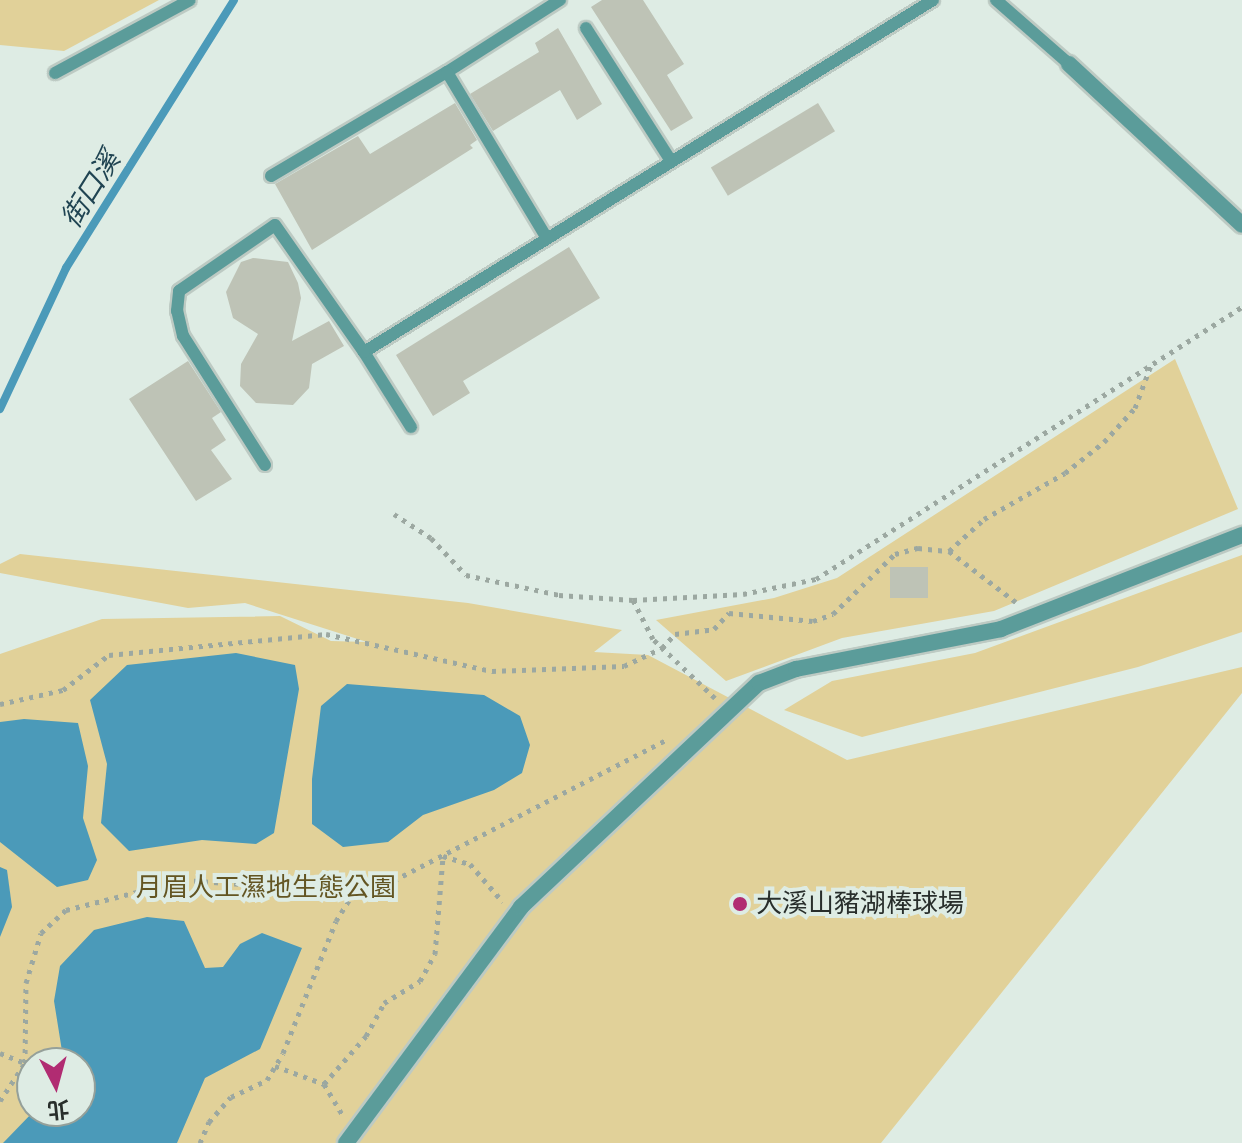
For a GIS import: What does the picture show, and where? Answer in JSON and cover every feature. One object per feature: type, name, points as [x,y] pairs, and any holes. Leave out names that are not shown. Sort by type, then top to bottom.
[{"type":"street","points":[[1069,64],[1242,225]]},
{"type":"street","points":[[350,1138],[514,916],[727,709],[759,683],[796,669],[1001,629],[1242,535]]},
{"type":"lane","points":[[55,73],[190,0]]},
{"type":"lane","points":[[271,176],[447,72],[560,0]]},
{"type":"lane","points":[[364,352],[933,0]]},
{"type":"lane","points":[[996,0],[1069,64]]},
{"type":"lane","points":[[586,28],[671,161]]},
{"type":"lane","points":[[447,72],[546,237]]},
{"type":"lane","points":[[265,465],[183,336],[177,311],[179,291],[275,225],[364,352],[411,427]]},
{"type":"path","points":[[394,514],[431,538],[466,575],[559,595],[633,600],[743,594],[816,579],[1242,307]]},
{"type":"path","points":[[949,551],[984,519],[1065,473],[1104,442],[1135,408],[1152,363]]},
{"type":"path","points":[[0,704],[63,690],[109,655],[170,645],[326,634],[492,671],[624,666],[662,648],[675,634],[714,629],[729,613],[813,621],[833,614],[895,554],[918,548],[949,551],[978,569],[1001,595],[1040,613]]},
{"type":"path","points":[[633,600],[662,648],[727,709]]},
{"type":"path","points":[[25,1047],[26,983],[41,933],[66,910],[184,880],[354,892],[385,885],[670,738]]},
{"type":"path","points":[[443,856],[470,864],[514,916]]},
{"type":"path","points":[[324,1084],[366,1036],[384,1003],[420,981],[435,954],[443,856]]},
{"type":"path","points":[[200,1143],[209,1122],[231,1097],[267,1080],[354,892]]},
{"type":"path","points":[[275,1066],[324,1084],[350,1138]]},
{"type":"path","points":[[0,1101],[16,1077]]},
{"type":"green space","points":[[0,0],[159,0],[64,51],[0,45]]},
{"type":"green space","points":[[1175,359],[1238,509],[994,611],[842,638],[726,681],[656,620],[774,598],[837,578]]},
{"type":"green space","name":"月眉人工濕地生態公園","points":[[20,554],[468,603],[622,630],[594,652],[648,655],[847,760],[1242,667],[1242,693],[881,1143],[0,1143],[0,654],[102,619],[280,616],[331,641],[367,642],[245,603],[188,608],[0,573],[0,564]]},
{"type":"green space","points":[[1242,555],[1242,632],[1138,667],[862,737],[784,710],[832,681],[975,653]]},
{"type":"water","points":[[236,653],[295,665],[299,689],[274,833],[256,844],[202,840],[129,851],[101,823],[107,764],[90,700],[127,665]]},
{"type":"water","points":[[347,684],[484,695],[520,716],[530,745],[522,773],[494,790],[423,815],[388,842],[343,847],[312,824],[312,779],[321,706]]},
{"type":"water","points":[[24,719],[78,723],[88,766],[83,818],[97,860],[88,880],[57,887],[0,842],[0,722]]},
{"type":"water","points":[[0,867],[7,870],[12,907],[0,937]]},
{"type":"water","points":[[147,917],[184,921],[205,968],[223,967],[240,944],[262,933],[302,948],[260,1049],[205,1078],[177,1143],[3,1143],[18,1127],[96,1127],[96,1047],[61,1047],[54,1001],[60,966],[94,930]]},
{"type":"building","points":[[602,0],[643,0],[684,64],[667,75],[693,118],[671,131],[591,7]]},
{"type":"building","points":[[558,28],[602,104],[577,120],[560,90],[493,131],[470,94],[539,52],[535,43]]},
{"type":"building","points":[[455,103],[477,140],[470,145],[473,148],[312,250],[275,184],[358,136],[370,154]]},
{"type":"building","points":[[818,103],[835,131],[728,196],[711,167]]},
{"type":"building","points":[[569,247],[600,298],[463,381],[470,393],[433,416],[396,355]]},
{"type":"building","points":[[253,258],[288,262],[298,283],[301,298],[292,341],[329,321],[344,346],[312,364],[309,388],[293,405],[256,403],[240,386],[241,364],[258,334],[233,318],[226,292],[241,262]]},
{"type":"building","points":[[188,361],[221,412],[212,418],[226,440],[211,450],[232,479],[196,501],[129,399]]},
{"type":"building","points":[[890,567],[928,567],[928,598],[890,598]]},
{"type":"waterway","name":"街口溪","points":[[0,409],[66,268],[234,0]]},
{"type":"place","name":"大溪山豬湖棒球場","points":[[740,904]]}]
